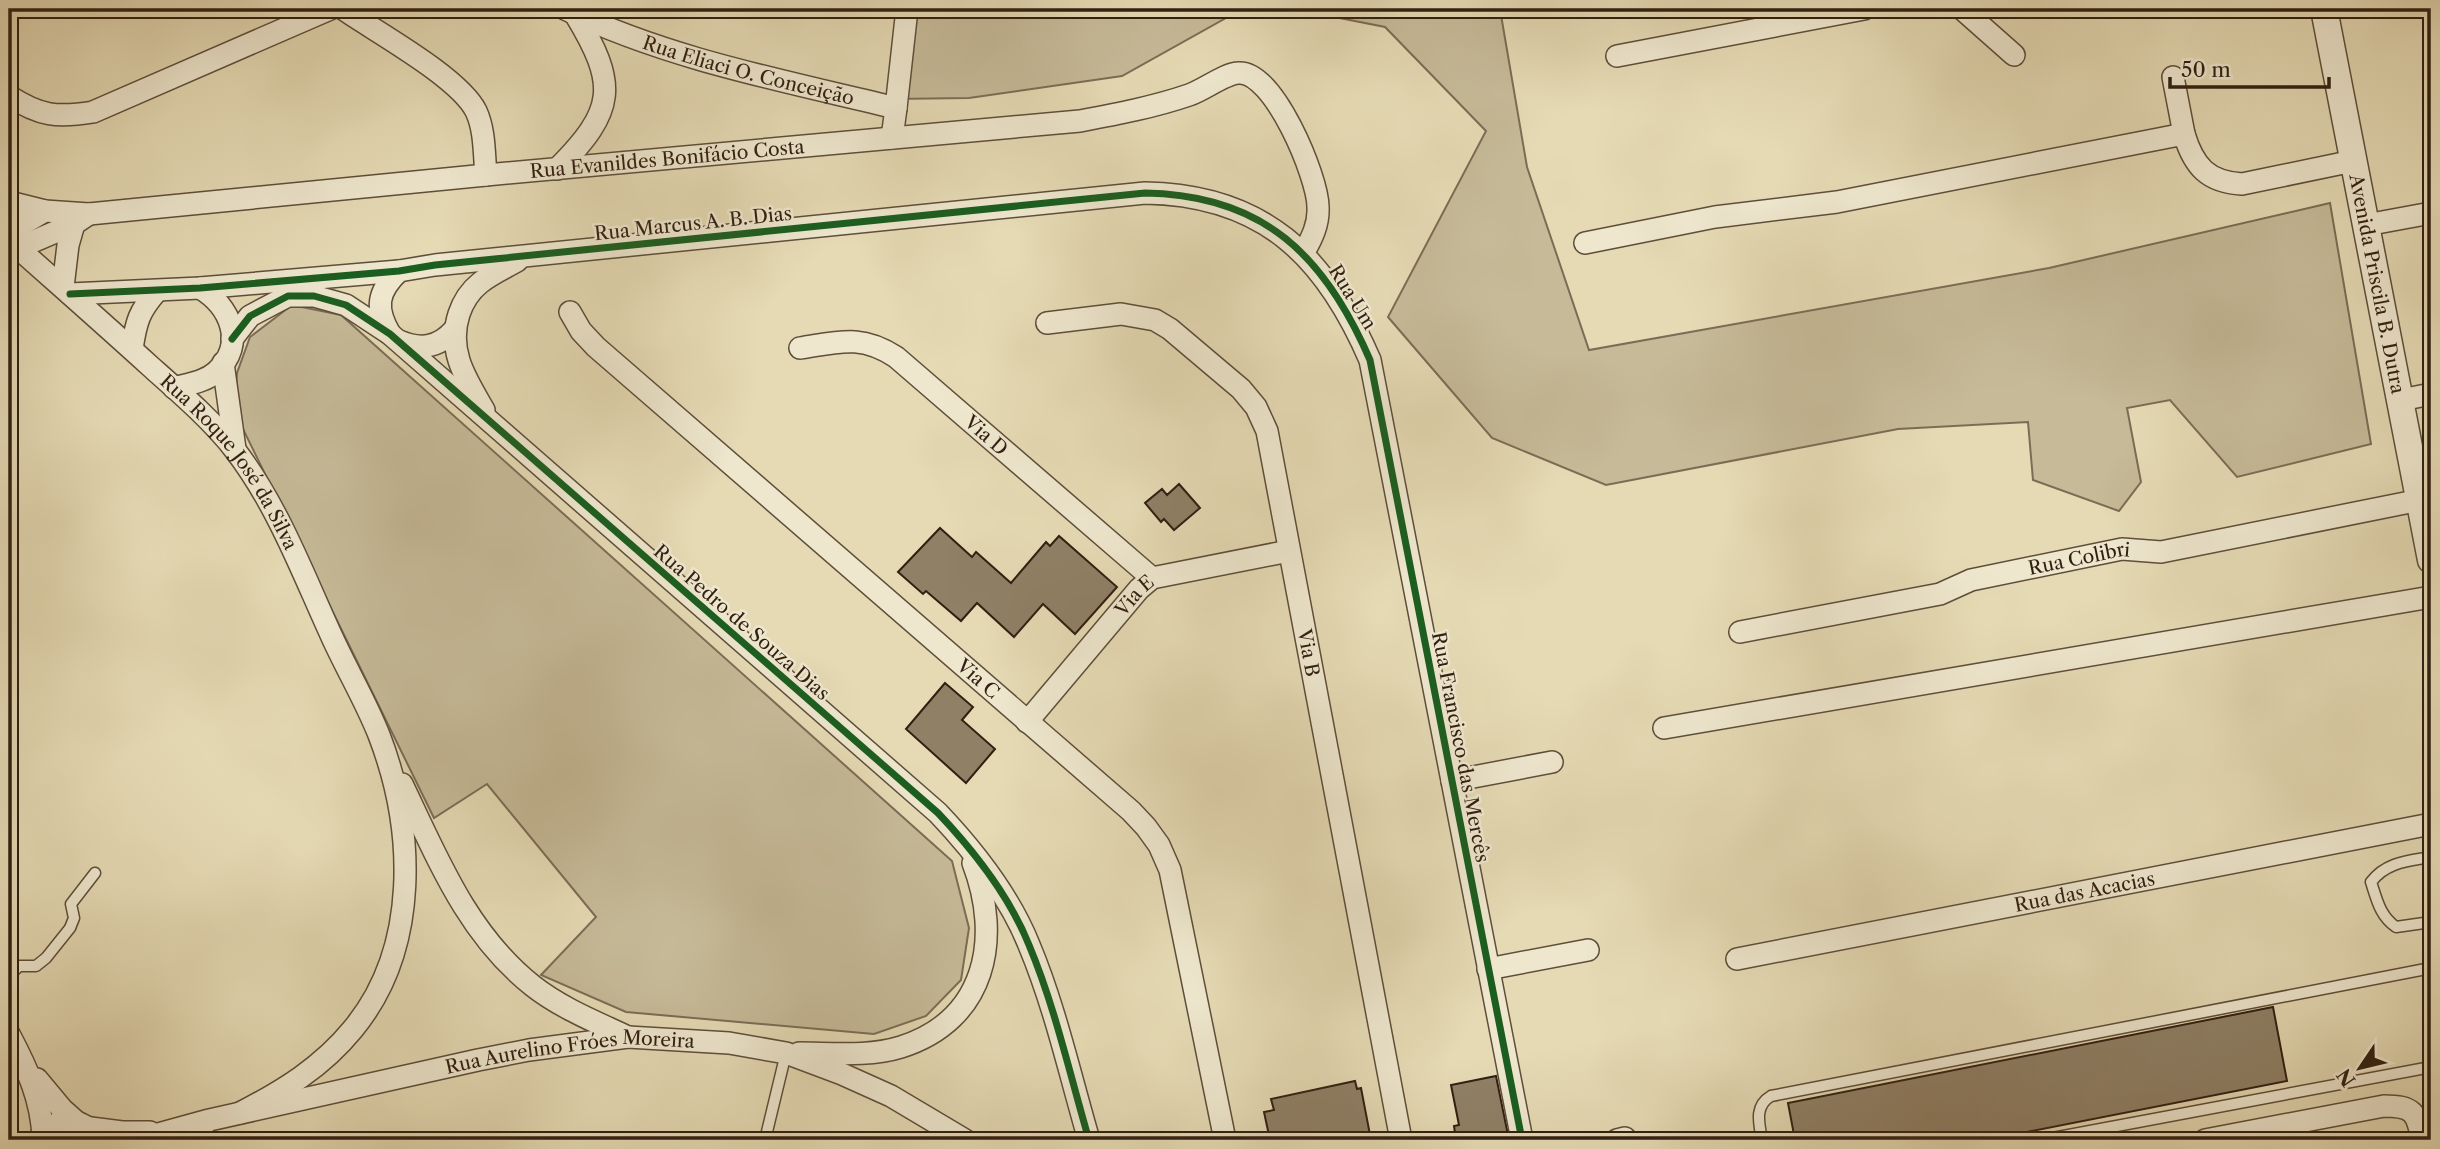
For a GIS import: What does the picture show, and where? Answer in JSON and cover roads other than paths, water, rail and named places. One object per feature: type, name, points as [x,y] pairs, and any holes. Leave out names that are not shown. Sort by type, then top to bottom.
[{"type":"street","points":[[9,96],[27,108],[49,116],[93,112],[330,9]]},
{"type":"street","points":[[343,9],[449,80],[467,96],[482,130],[486,175]]},
{"type":"street","points":[[892,138],[908,9]]},
{"type":"street","points":[[1617,56],[1864,9]]},
{"type":"street","points":[[1962,9],[2014,55]]},
{"type":"street","name":"Avenida Priscila B. Dutra","points":[[2324,9],[2431,560]]},
{"type":"street","points":[[557,169],[597,124],[604,100],[603,69],[594,45],[570,11]]},
{"type":"street","name":"Rua Eliaci O. Conceição","points":[[570,11],[662,47],[895,108]]},
{"type":"street","name":"Rua Evanildes Bonifácio Costa","points":[[81,219],[486,175],[1080,121],[1127,113],[1192,94],[1237,73],[1250,74],[1264,84],[1311,168],[1319,206],[1315,232],[1304,252]]},
{"type":"street","points":[[2173,77],[2189,151],[2210,177],[2225,183],[2242,184],[2353,161]]},
{"type":"street","points":[[1585,243],[1727,215],[1838,202],[2184,134]]},
{"type":"street","name":"Rua Marcus A. B. Dias","points":[[67,291],[157,291],[399,271],[435,265],[1145,192],[1175,193],[1206,199],[1242,211],[1275,229],[1304,252]]},
{"type":"street","points":[[9,202],[81,219]]},
{"type":"street","points":[[12,240],[45,211]]},
{"type":"street","points":[[2366,225],[2431,213]]},
{"type":"street","points":[[12,240],[81,219]]},
{"type":"street","points":[[67,291],[68,245],[81,219]]},
{"type":"street","name":"Rua Roque José da Silva","points":[[12,240],[174,388],[235,449],[280,522],[450,885],[467,915],[500,957],[534,987],[561,1004],[628,1037]]},
{"type":"street","name":"Rua Um","points":[[1304,252],[1339,298],[1357,329],[1370,360]]},
{"type":"street","points":[[399,271],[386,283],[379,301],[381,319],[393,337],[412,347],[430,347],[447,338],[454,330],[463,304],[480,283],[525,257]]},
{"type":"street","points":[[435,265],[455,280],[461,291],[463,304]]},
{"type":"street","points":[[174,388],[204,380],[215,373],[229,352],[231,327],[221,304],[200,288]]},
{"type":"street","points":[[132,349],[137,318],[157,291]]},
{"type":"street","name":"Rua Pedro de Souza Dias","points":[[232,339],[250,316],[288,296],[314,296],[346,305],[393,337],[938,813],[994,880],[1029,943],[1089,1140]]},
{"type":"street","name":"Via C","points":[[570,312],[581,331],[596,347],[1131,811],[1159,845],[1176,890],[1225,1140]]},
{"type":"street","name":"Via B","points":[[1047,323],[1121,314],[1156,320],[1241,389],[1256,407],[1267,431],[1401,1140]]},
{"type":"street","points":[[454,330],[459,362],[494,427]]},
{"type":"street","name":"Via D","points":[[800,348],[848,340],[879,346],[896,357],[1152,578]]},
{"type":"street","name":"Rua Francisco das Mercês","points":[[1370,360],[1522,1140]]},
{"type":"street","points":[[223,363],[235,449]]},
{"type":"street","points":[[2401,400],[2431,394]]},
{"type":"street","name":"Rua Colibri","points":[[1740,632],[1940,594],[1971,580],[2122,549],[2161,552],[2420,500]]},
{"type":"street","name":"Via E","points":[[1027,722],[1139,589],[1152,578],[1289,551]]},
{"type":"street","points":[[1664,727],[2431,597]]},
{"type":"street","name":"Rua Roque José da Silva","points":[[240,1113],[277,1094],[329,1055],[354,1028],[389,966],[405,895],[405,855],[392,778],[379,735]]},
{"type":"street","points":[[1452,782],[1552,762]]},
{"type":"street","name":"Rua das Acacias","points":[[1737,959],[2431,824]]},
{"type":"street","points":[[786,1053],[869,1052],[900,1047],[931,1034],[958,1012],[977,983],[987,948],[986,909],[980,881],[964,841]]},
{"type":"street","points":[[1488,969],[1588,950]]},
{"type":"street","points":[[9,1034],[24,1061],[52,1099],[86,1131]]},
{"type":"street","name":"Rua Aurelino Fróes Moreira","points":[[166,1134],[207,1131],[240,1113],[516,1053],[628,1037],[729,1043],[786,1053],[891,1096],[965,1140]]},
{"type":"street","points":[[24,1061],[40,1105],[42,1140]]},
{"type":"street","points":[[2205,1140],[2384,1106],[2402,1106],[2415,1116],[2422,1140]]},
{"type":"street","points":[[42,1140],[48,1132],[63,1123],[86,1131],[166,1134]]},
{"type":"street","points":[[136,1140],[166,1134]]},
{"type":"lane","points":[[2431,857],[2395,864],[2379,873],[2371,882],[2386,920],[2396,927],[2431,922]]},
{"type":"lane","points":[[9,976],[19,966],[36,966],[46,958],[70,928],[74,918],[71,904],[95,873]]},
{"type":"lane","points":[[1762,1140],[1758,1119],[1760,1109],[1765,1100],[1772,1096],[2431,968]]},
{"type":"lane","points":[[765,1140],[786,1053]]},
{"type":"lane","points":[[2042,1140],[2431,1067]]}]
